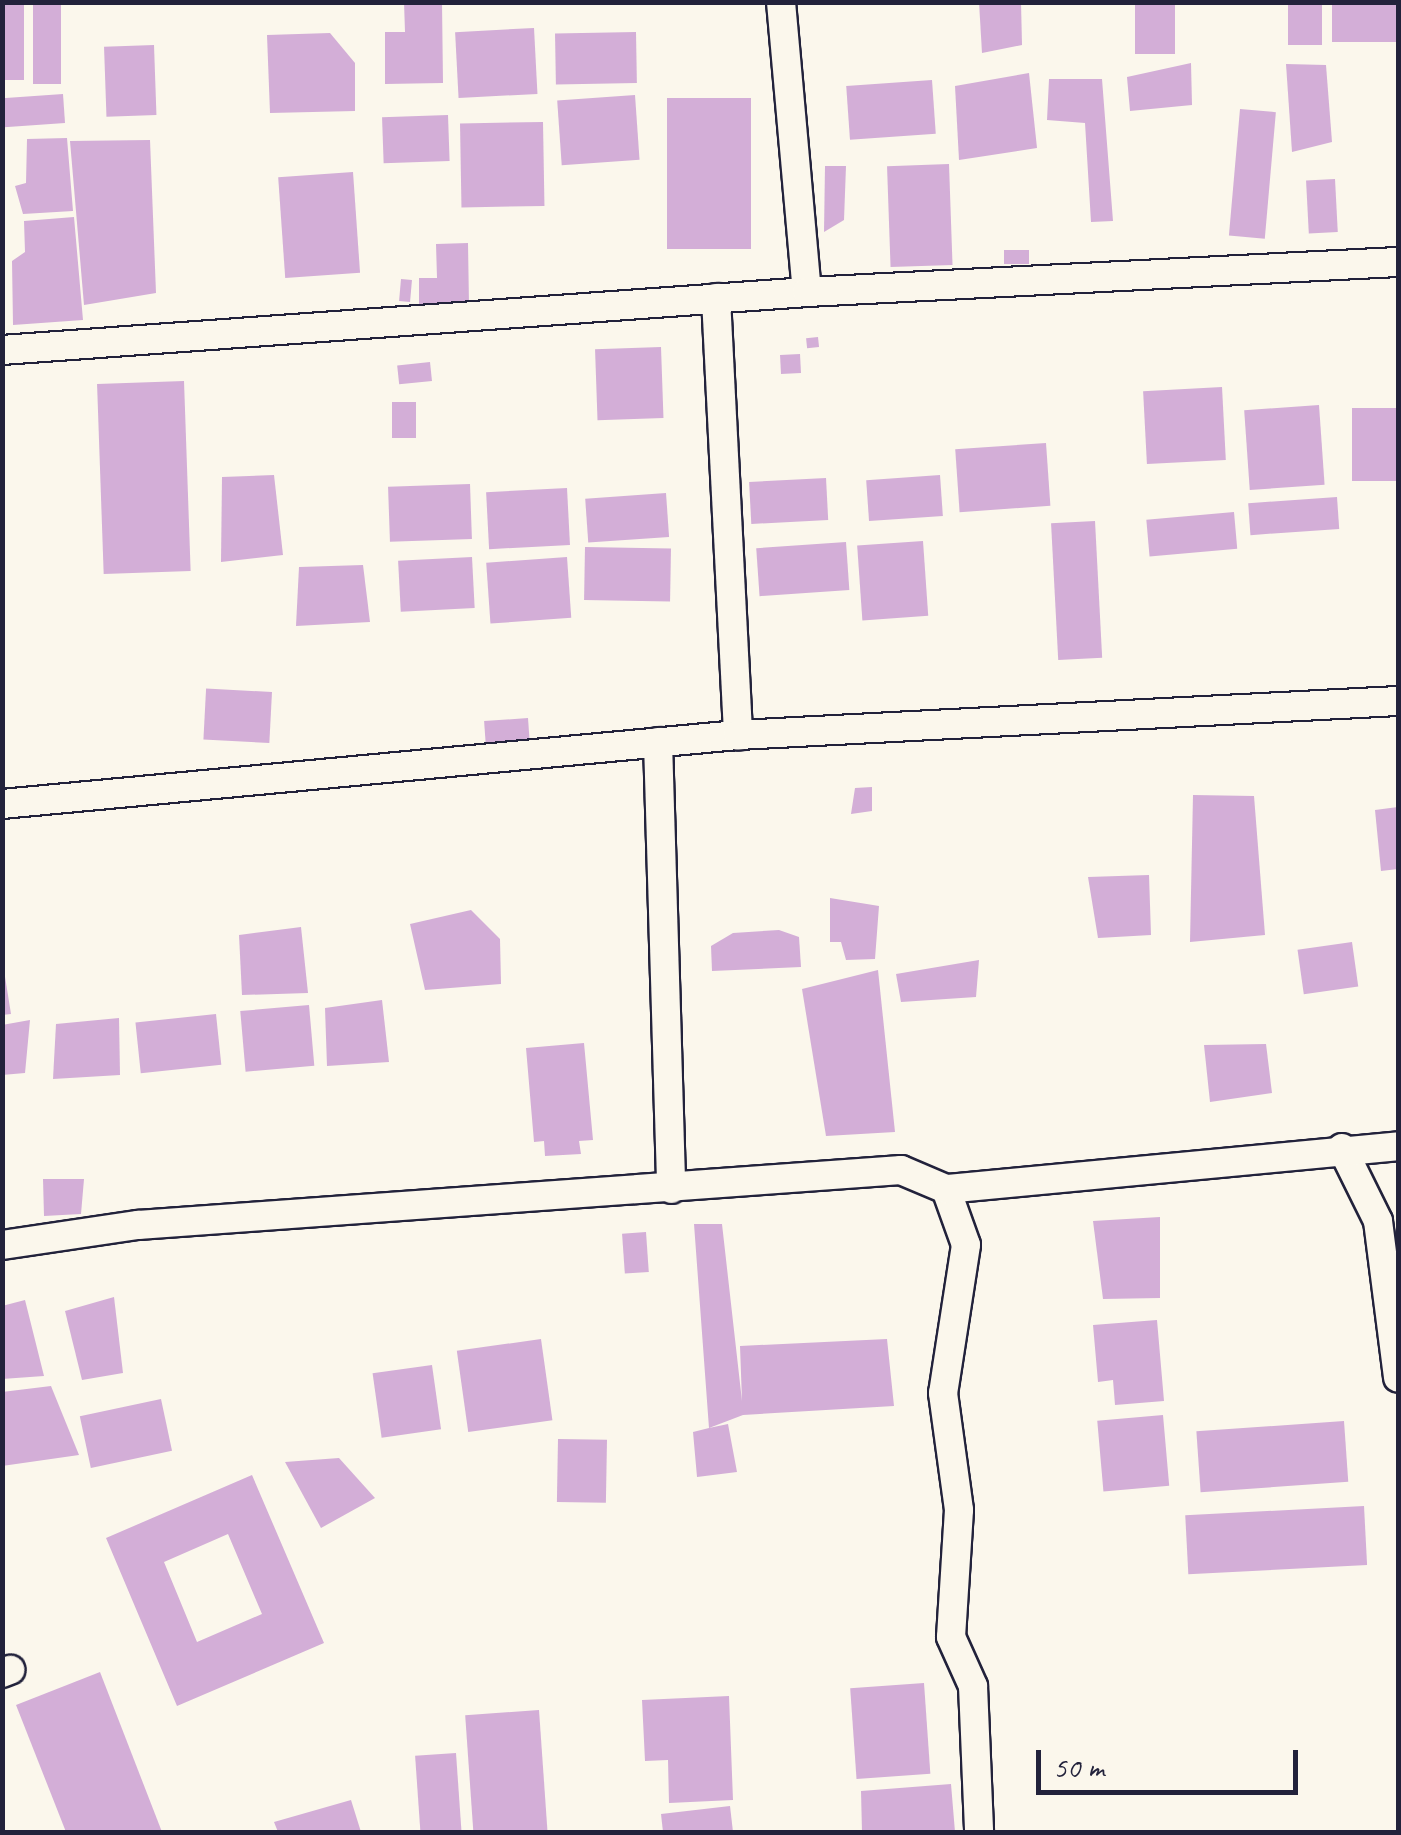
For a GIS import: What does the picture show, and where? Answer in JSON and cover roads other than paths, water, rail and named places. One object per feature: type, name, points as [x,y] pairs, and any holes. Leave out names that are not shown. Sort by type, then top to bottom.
[{"type":"street","points":[[782,2],[808,292]]},
{"type":"street","points":[[7,357],[716,298],[1398,262]]},
{"type":"street","points":[[716,298],[738,735]]},
{"type":"street","points":[[2,804],[738,735],[1398,701]]},
{"type":"street","points":[[658,742],[670,1190]]},
{"type":"street","points":[[2,1244],[138,1225],[670,1190],[901,1170],[946,1190],[1342,1148],[1398,1146]]},
{"type":"street","points":[[1342,1148],[1378,1222],[1398,1378]]},
{"type":"street","points":[[946,1190],[966,1245],[943,1392],[959,1510],[951,1637],[973,1686],[979,1832]]}]
